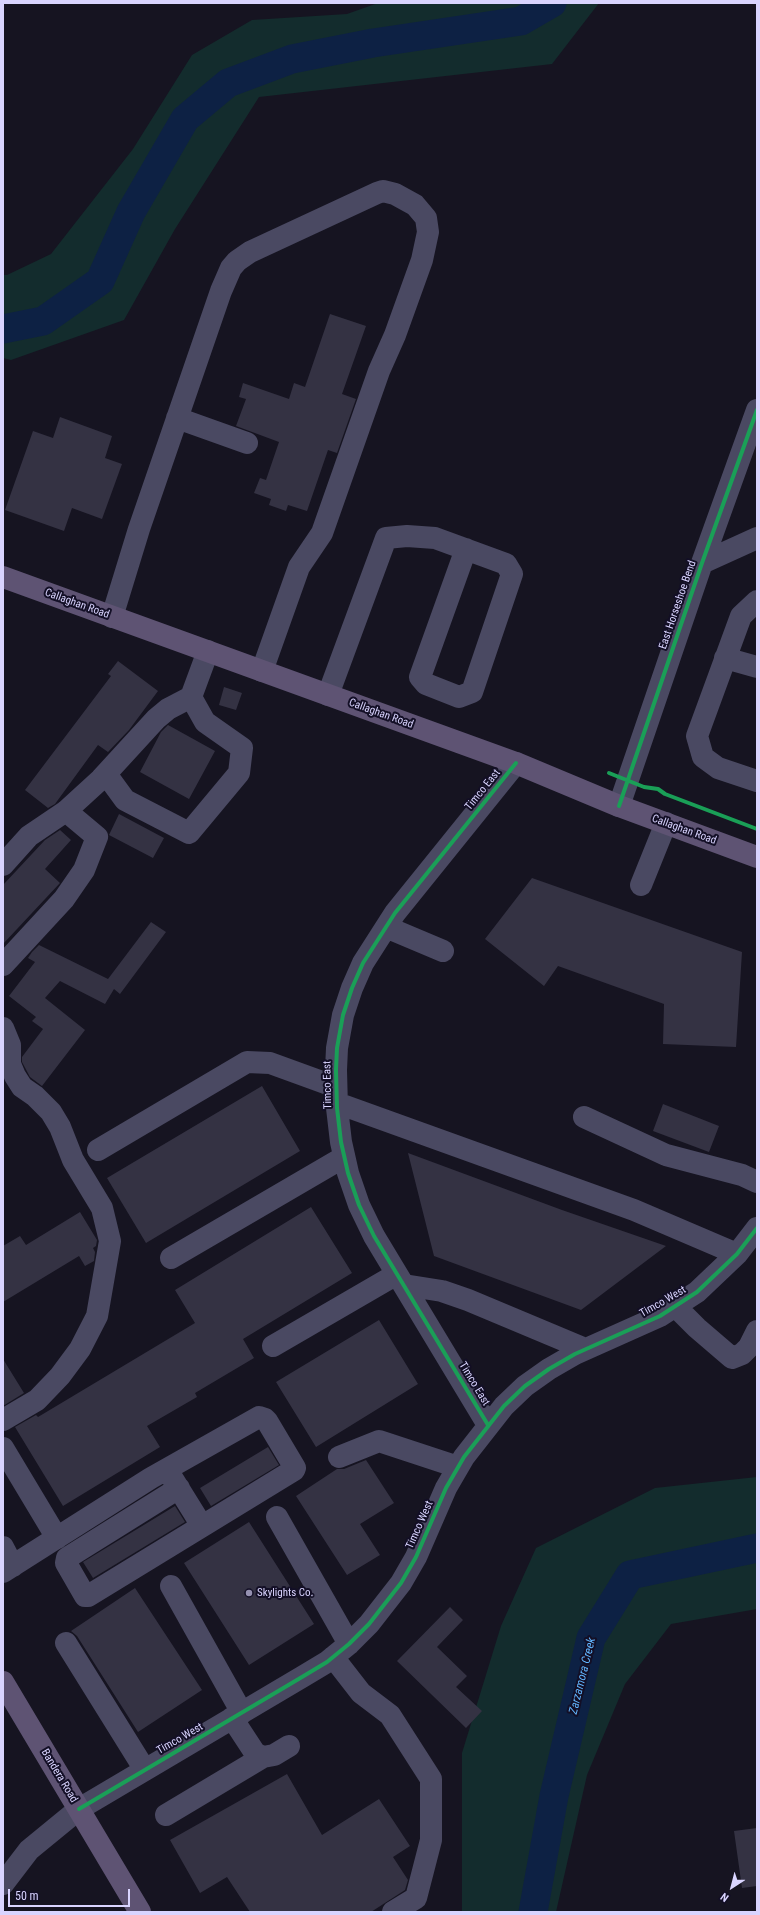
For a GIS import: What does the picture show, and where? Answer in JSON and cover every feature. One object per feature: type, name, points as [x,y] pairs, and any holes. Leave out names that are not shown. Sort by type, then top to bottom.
[{"type":"main road","name":"Callaghan Road","points":[[3,577],[516,763],[619,806],[757,857]]},
{"type":"main road","name":"Bandera Road","points":[[3,1682],[140,1912]]},
{"type":"street","points":[[112,617],[139,529],[221,291],[231,268],[237,261],[250,252],[383,191],[395,194],[420,209],[426,218],[428,232],[422,260],[395,335],[380,371],[322,533],[299,567],[262,671]]},
{"type":"street","name":"East Horseshoe Bend","points":[[619,806],[702,563],[757,410]]},
{"type":"street","points":[[177,418],[247,443]]},
{"type":"street","points":[[328,695],[386,538],[407,536],[435,538],[506,564],[512,574],[472,692],[459,697],[426,684],[420,677],[466,550]]},
{"type":"street","points":[[702,563],[757,538]]},
{"type":"street","points":[[757,601],[741,616],[697,736],[703,757],[718,768],[757,781]]},
{"type":"street","points":[[3,865],[29,836],[66,811],[106,774],[156,719],[168,709],[191,697],[208,651]]},
{"type":"street","points":[[725,658],[757,667]]},
{"type":"street","points":[[106,774],[125,800],[189,833],[239,773],[242,748],[205,722],[191,697]]},
{"type":"street","name":"Timco East","points":[[488,1425],[374,1236],[359,1205],[344,1156],[336,1095],[337,1048],[343,1015],[352,988],[363,963],[394,913],[516,763]]},
{"type":"street","points":[[3,965],[64,899],[84,870],[97,837],[66,811]]},
{"type":"street","points":[[641,885],[666,823]]},
{"type":"street","points":[[386,927],[443,951]]},
{"type":"street","points":[[3,1028],[10,1045],[10,1064],[14,1076],[22,1087],[35,1096],[51,1112],[60,1127],[73,1160],[102,1208],[110,1241],[98,1316],[80,1349],[60,1376],[37,1400],[3,1420]]},
{"type":"street","points":[[98,1150],[247,1062],[270,1064],[336,1095],[634,1210],[737,1254]]},
{"type":"street","points":[[584,1117],[666,1154],[742,1175],[757,1182]]},
{"type":"street","points":[[171,1258],[344,1156]]},
{"type":"street","name":"Timco West","points":[[3,1884],[29,1850],[79,1809],[237,1716],[341,1650],[369,1624],[401,1583],[416,1557],[446,1488],[458,1467],[488,1425],[504,1406],[525,1386],[549,1369],[585,1349],[631,1330],[675,1306],[703,1287],[756,1233]]},
{"type":"street","points":[[273,1346],[400,1280],[468,1300],[585,1349]]},
{"type":"street","points":[[675,1306],[697,1328],[732,1358],[742,1354],[749,1347],[757,1331]]},
{"type":"street","points":[[3,1547],[8,1569],[167,1468],[259,1417],[265,1418],[294,1466],[294,1470],[88,1596],[83,1594],[66,1563],[67,1558],[179,1488]]},
{"type":"street","points":[[339,1457],[379,1441],[458,1467]]},
{"type":"street","points":[[3,1448],[58,1538]]},
{"type":"street","points":[[167,1468],[202,1526]]},
{"type":"street","points":[[277,1518],[361,1693],[390,1715],[431,1779],[431,1840],[416,1905],[393,1912]]},
{"type":"street","points":[[171,1586],[255,1753],[263,1757]]},
{"type":"street","points":[[66,1642],[145,1770]]},
{"type":"street","points":[[166,1815],[263,1757],[274,1754],[289,1746]]},
{"type":"green space","points":[[378,3],[599,3],[552,64],[259,97],[175,229],[124,320],[11,360],[3,358],[3,275],[7,275],[51,254],[133,149],[192,55],[252,20],[347,14]]},
{"type":"green space","points":[[757,1477],[757,1609],[671,1624],[625,1684],[587,1775],[556,1912],[462,1912],[462,1753],[501,1626],[536,1548],[655,1488]]},
{"type":"building","points":[[330,314],[366,326],[342,394],[356,399],[337,453],[328,450],[307,511],[288,505],[286,511],[269,505],[271,499],[254,493],[260,478],[266,480],[279,442],[236,426],[246,399],[239,397],[243,383],[289,399],[294,383],[305,387]]},
{"type":"building","points":[[60,417],[112,436],[105,458],[122,464],[102,519],[72,508],[64,531],[5,510],[33,431],[53,438]]},
{"type":"building","points":[[118,661],[158,691],[129,730],[108,752],[98,745],[55,804],[48,808],[25,790],[111,676],[108,674]]},
{"type":"building","points":[[224,687],[242,693],[236,710],[219,705]]},
{"type":"building","points":[[168,725],[215,751],[189,799],[140,772],[161,732]]},
{"type":"building","points":[[119,814],[164,838],[153,858],[109,835]]},
{"type":"building","points":[[60,830],[71,840],[45,869],[60,883],[3,944],[3,885],[45,840]]},
{"type":"building","points":[[532,878],[742,952],[736,1047],[663,1044],[664,1004],[558,966],[544,986],[485,939]]},
{"type":"building","points":[[151,922],[166,932],[120,994],[114,989],[105,1004],[60,981],[45,998],[85,1030],[42,1086],[30,1077],[22,1062],[22,1057],[43,1029],[32,1021],[36,1017],[9,996],[35,962],[28,958],[39,945],[108,979]]},
{"type":"building","points":[[262,1086],[300,1151],[146,1243],[107,1178]]},
{"type":"building","points":[[663,1104],[719,1126],[709,1152],[653,1131]]},
{"type":"building","points":[[408,1153],[562,1210],[666,1246],[581,1310],[434,1256]]},
{"type":"building","points":[[311,1207],[352,1273],[243,1339],[254,1358],[195,1393],[197,1397],[147,1426],[160,1447],[63,1506],[15,1427],[36,1415],[38,1417],[195,1323],[175,1290]]},
{"type":"building","points":[[80,1212],[97,1240],[96,1246],[93,1248],[95,1252],[94,1261],[85,1266],[79,1256],[3,1302],[3,1246],[20,1236],[26,1245]]},
{"type":"building","points":[[379,1320],[418,1384],[316,1447],[276,1382]]},
{"type":"building","points":[[3,1359],[24,1393],[3,1406]]},
{"type":"building","points":[[268,1447],[279,1465],[211,1506],[200,1488]]},
{"type":"building","points":[[366,1460],[394,1503],[360,1524],[380,1555],[347,1575],[296,1496],[337,1469],[344,1469]]},
{"type":"building","points":[[175,1506],[185,1522],[93,1578],[83,1562]]},
{"type":"building","name":"Skylights Co.","points":[[249,1522],[314,1624],[249,1665],[184,1563]]},
{"type":"building","points":[[135,1588],[202,1690],[138,1732],[77,1636],[71,1631]]},
{"type":"building","points":[[450,1607],[463,1620],[437,1647],[467,1676],[456,1687],[482,1711],[466,1728],[397,1661]]},
{"type":"building","points":[[287,1774],[322,1835],[379,1799],[410,1846],[393,1857],[408,1880],[405,1890],[371,1912],[250,1912],[227,1877],[200,1893],[170,1840]]},
{"type":"building","points":[[757,1828],[757,1886],[742,1888],[734,1831]]},
{"type":"waterway","points":[[3,329],[43,321],[100,281],[131,212],[185,119],[228,83],[292,59],[373,43],[521,21],[552,3]]},
{"type":"waterway","name":"Zarzamora Creek","points":[[533,1912],[554,1796],[591,1638],[630,1575],[757,1548]]},
{"type":"cycle path","points":[[619,806],[702,563],[757,410]]},
{"type":"cycle path","points":[[488,1425],[374,1236],[359,1205],[348,1173],[341,1142],[337,1108],[336,1070],[337,1048],[343,1015],[352,988],[363,963],[395,913],[516,763]]},
{"type":"cycle path","points":[[609,773],[644,787],[658,789],[665,794],[757,829]]},
{"type":"cycle path","points":[[79,1809],[327,1662],[349,1644],[369,1624],[401,1583],[416,1557],[446,1488],[464,1457],[504,1406],[525,1386],[549,1369],[575,1354],[660,1316],[697,1292],[737,1254],[757,1228]]},
{"type":"place","name":"Skylights Co.","points":[[249,1593]]}]
